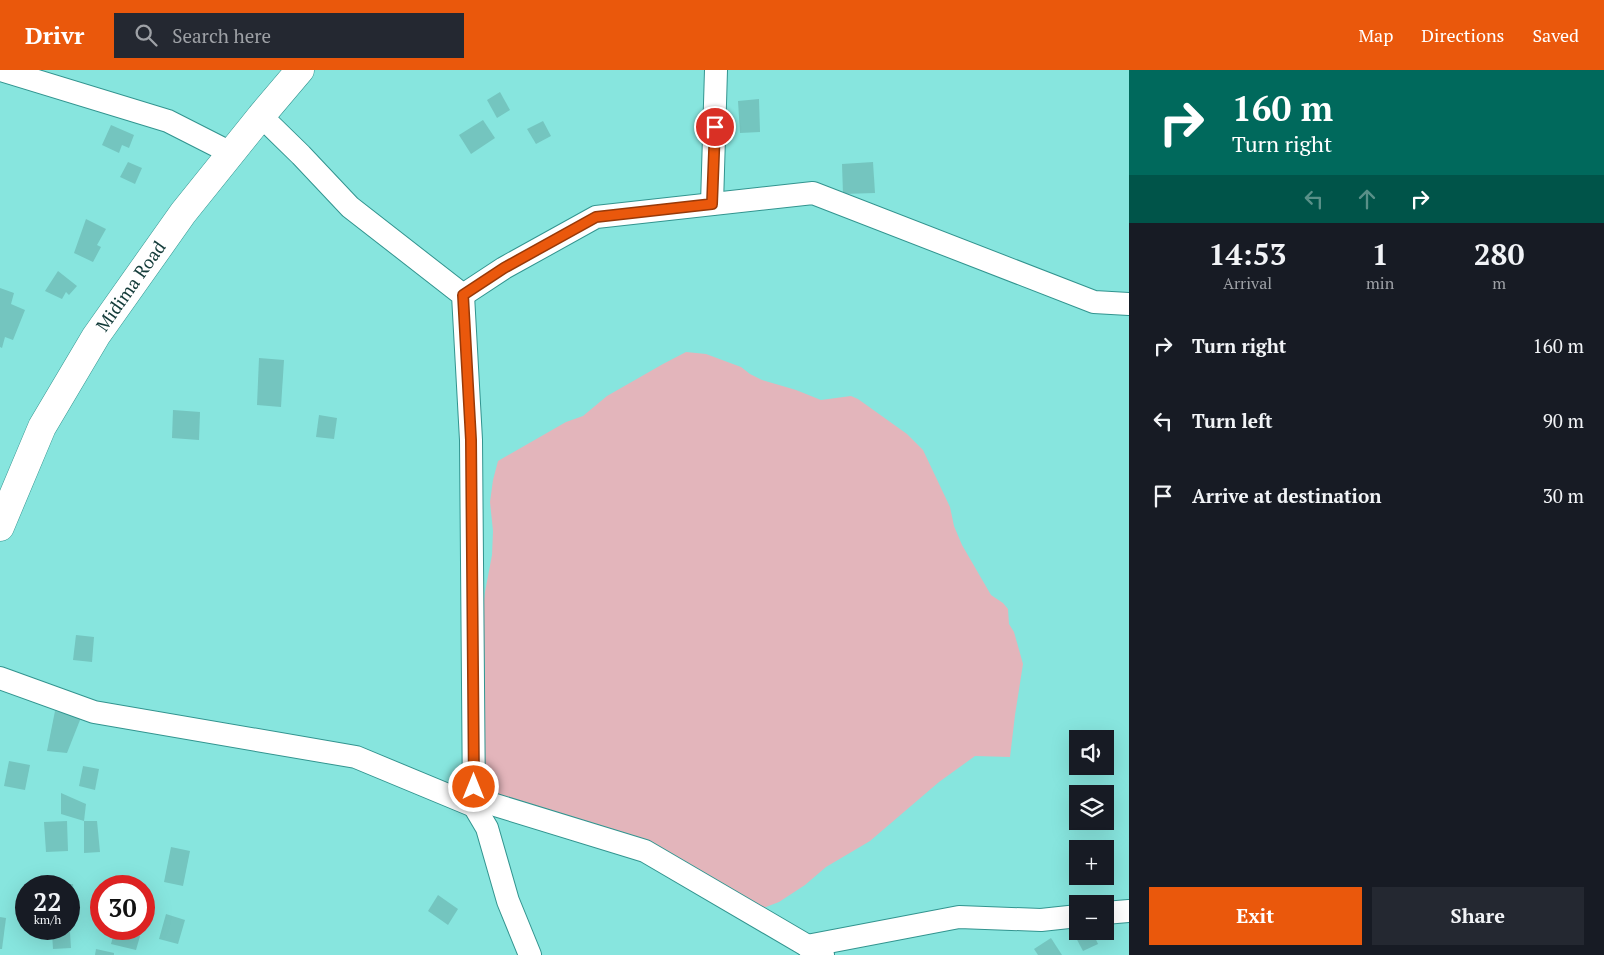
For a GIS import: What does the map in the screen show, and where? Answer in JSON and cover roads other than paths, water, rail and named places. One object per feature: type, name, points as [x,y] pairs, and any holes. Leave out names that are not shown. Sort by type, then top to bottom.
[{"type":"main road","name":"Midima Road","points":[[0,527],[42,427],[96,336],[183,212],[300,70]]},
{"type":"street","points":[[1,70],[168,121],[232,153]]},
{"type":"street","points":[[712,204],[716,70]]},
{"type":"street","points":[[261,116],[350,207],[463,295],[471,440],[474,806],[487,828],[508,901],[530,955]]},
{"type":"street","points":[[463,295],[504,268],[596,217],[813,193],[1094,302],[1129,304]]},
{"type":"street","points":[[0,678],[94,712],[356,757],[474,806],[492,804],[645,851],[815,950],[960,917],[1041,920],[1069,917]]},
{"type":"street","points":[[1114,912],[1129,911]]}]
